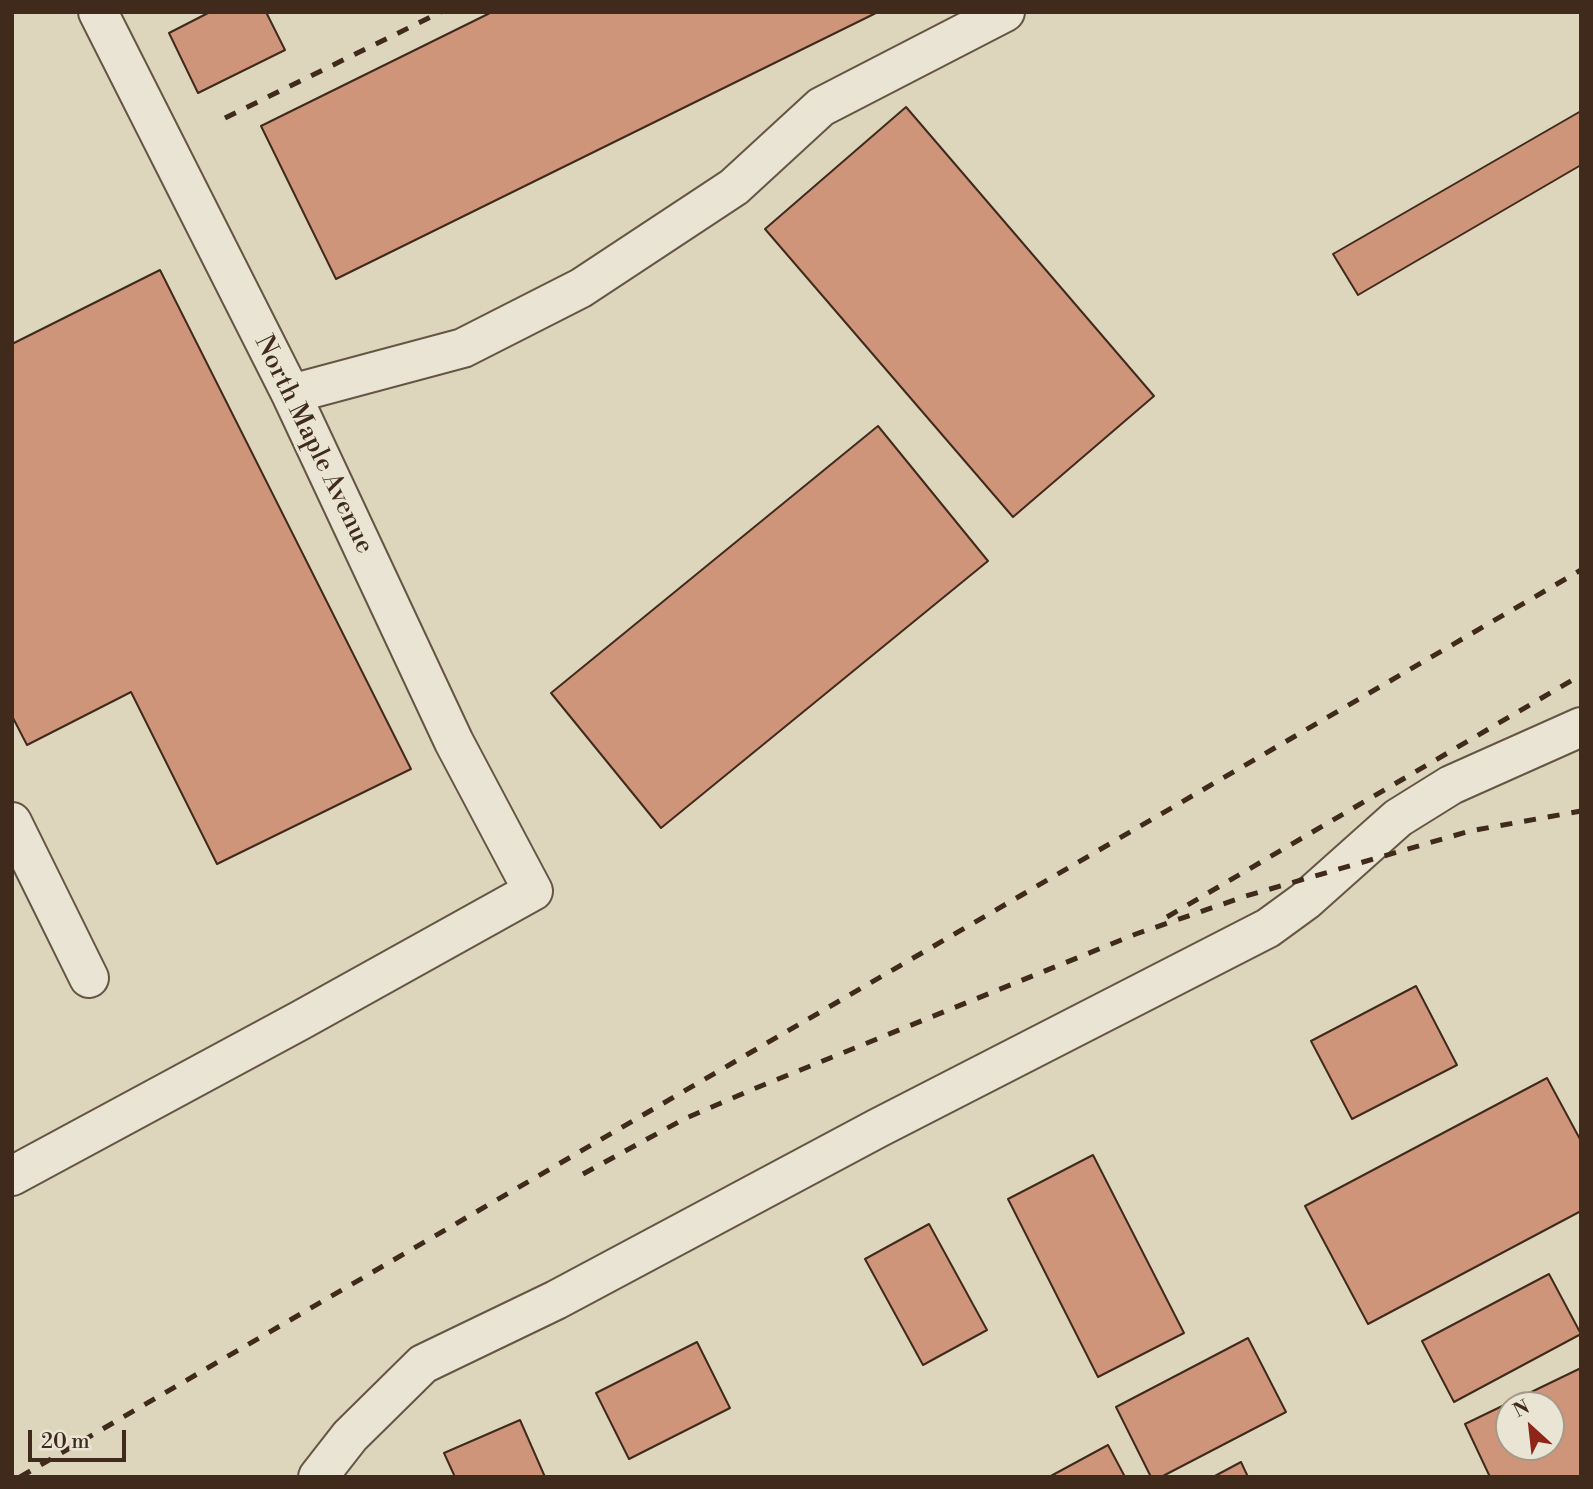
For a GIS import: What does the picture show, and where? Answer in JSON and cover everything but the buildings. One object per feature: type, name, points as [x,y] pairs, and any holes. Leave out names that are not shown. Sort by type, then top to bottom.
[{"type":"street","name":"North Maple Avenue","points":[[12,1176],[313,1014],[533,891],[453,742],[291,394],[98,12]]},
{"type":"street","points":[[291,394],[463,348],[581,288],[734,187],[821,107],[1005,12]]},
{"type":"street","points":[[318,1477],[350,1436],[424,1364],[556,1300],[878,1128],[1268,928],[1305,901],[1398,818],[1451,785],[1581,727]]},
{"type":"street","points":[[12,822],[89,978]]},
{"type":"railway","points":[[225,118],[441,12]]},
{"type":"railway","points":[[20,1477],[1581,570]]},
{"type":"railway","points":[[1167,917],[1581,675]]},
{"type":"railway","points":[[583,1174],[684,1119],[1136,934],[1246,896],[1470,831],[1581,811]]}]
